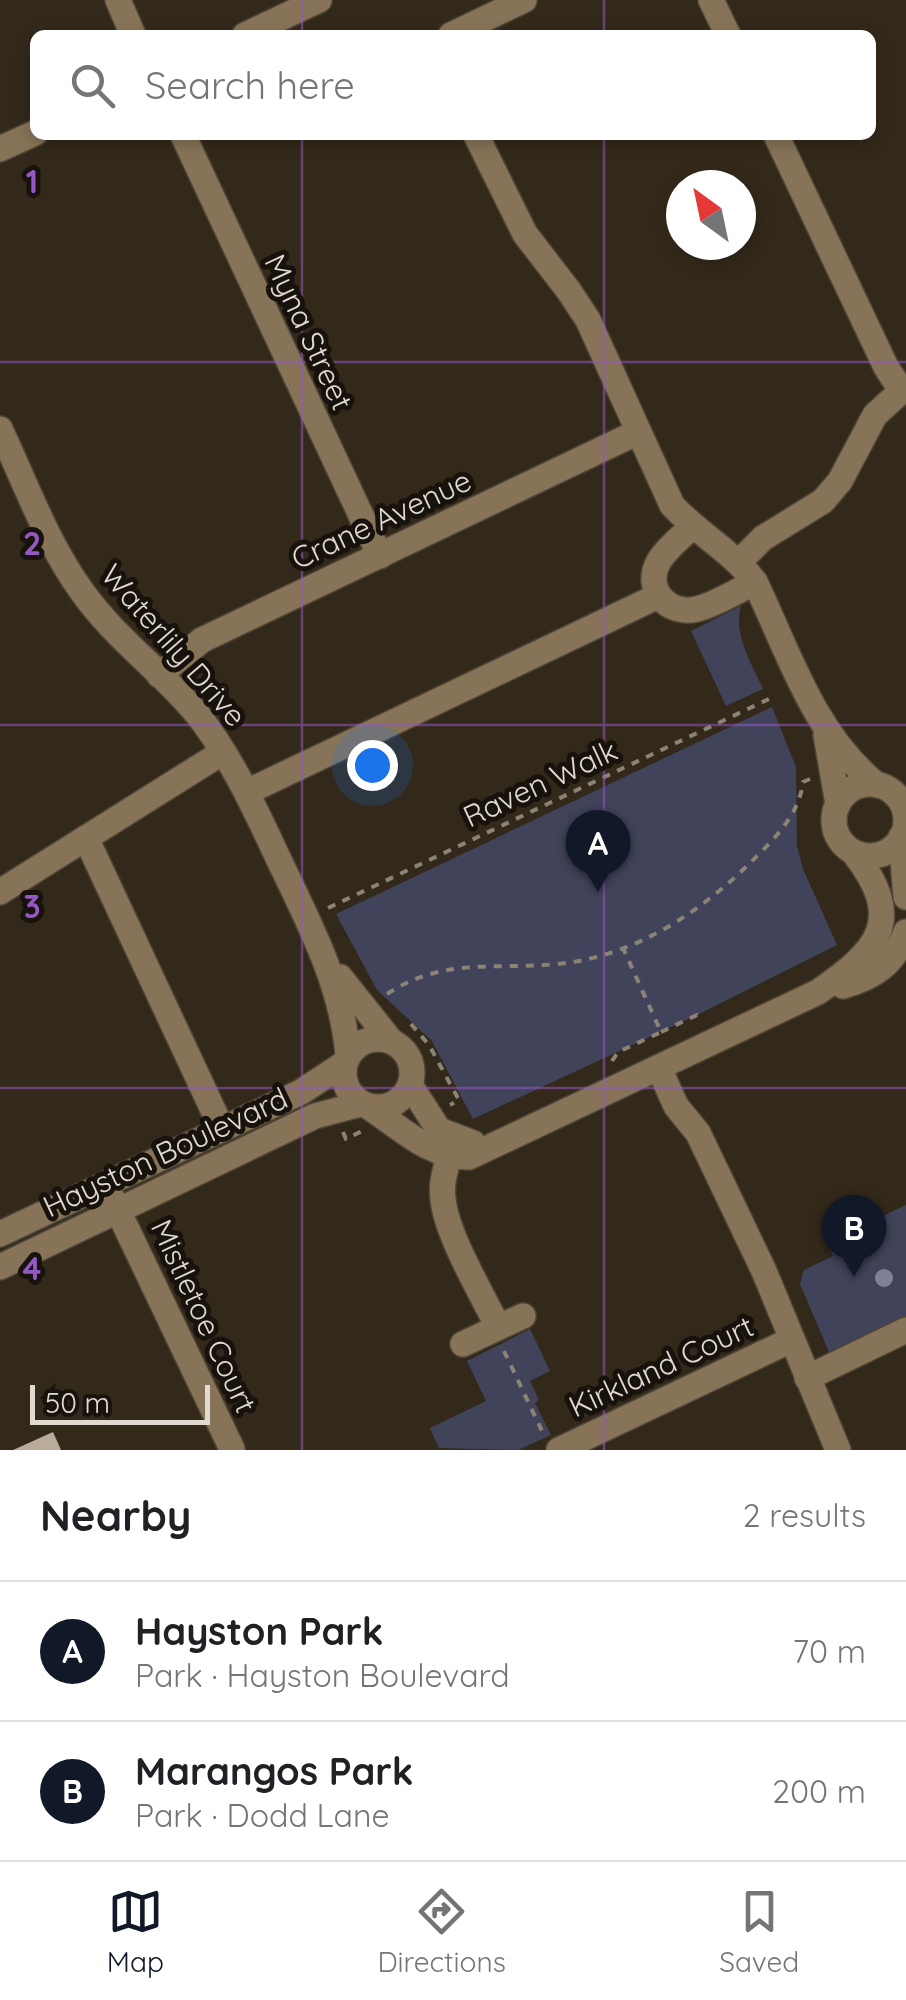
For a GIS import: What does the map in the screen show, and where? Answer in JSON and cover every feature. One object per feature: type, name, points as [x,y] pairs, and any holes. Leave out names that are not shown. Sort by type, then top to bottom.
[{"type":"street","points":[[118,0],[131,30]]},
{"type":"street","points":[[256,30],[319,0]]},
{"type":"street","points":[[461,30],[524,0]]},
{"type":"street","points":[[711,0],[726,30]]},
{"type":"street","points":[[0,149],[30,135]]},
{"type":"street","name":"Myna Street","points":[[185,140],[380,556]]},
{"type":"street","points":[[478,140],[524,234],[588,320],[672,505],[692,527],[740,561],[756,582],[825,730],[850,764],[889,785],[904,808],[906,897]]},
{"type":"street","points":[[740,561],[763,538],[823,502],[840,480],[875,416],[904,389],[886,366],[778,140]]},
{"type":"street","name":"Waterlily Drive","points":[[0,430],[56,551],[83,594],[200,718],[247,792],[325,957],[345,1020],[347,1059]]},
{"type":"street","name":"Crane Avenue","points":[[160,675],[202,640],[638,432]]},
{"type":"street","points":[[692,527],[656,566],[654,582],[658,596],[668,606],[682,611],[700,608],[756,582]]},
{"type":"street","points":[[247,792],[658,596]]},
{"type":"street","points":[[364,1114],[389,1106],[406,1094],[410,1085],[412,1064],[400,1047],[399,1031],[362,1042],[347,1059],[346,1086],[364,1114],[424,1146],[494,1145],[818,992],[901,940],[886,912],[876,880],[845,846],[834,826],[838,804],[825,730]]},
{"type":"street","points":[[0,892],[223,752]]},
{"type":"street","points":[[838,804],[854,788],[889,785]]},
{"type":"street","points":[[854,853],[876,856],[895,846],[904,831]]},
{"type":"street","points":[[86,838],[222,1130]]},
{"type":"street","name":"Waterlily Drive","points":[[325,957],[363,1010],[399,1031]]},
{"type":"street","name":"Hayston Boulevard","points":[[0,1234],[301,1092],[347,1059]]},
{"type":"street","points":[[666,1065],[676,1106],[698,1133],[764,1271],[838,1450]]},
{"type":"street","points":[[410,1085],[428,1117],[453,1148]]},
{"type":"street","name":"Hayston Boulevard","points":[[0,1266],[332,1110],[364,1114]]},
{"type":"street","points":[[453,1148],[442,1198],[447,1220],[500,1337]]},
{"type":"street","name":"Mistletoe Court","points":[[106,1184],[232,1449]]},
{"type":"street","points":[[463,1344],[500,1337],[523,1316]]},
{"type":"street","points":[[807,1378],[906,1330]]},
{"type":"street","name":"Kirkland Court","points":[[552,1444],[791,1340]]},
{"type":"path","name":"Raven Walk","points":[[328,908],[771,698]]},
{"type":"path","points":[[390,1006],[382,997],[400,986],[460,966],[572,962],[624,948],[662,931],[712,897],[788,822],[799,804],[803,782],[832,770]]},
{"type":"path","points":[[622,1086],[613,1056],[661,1032],[624,948]]},
{"type":"path","points":[[399,1031],[429,1046],[458,1100],[428,1117]]},
{"type":"path","points":[[332,1110],[346,1138],[364,1114]]},
{"type":"path","points":[[500,1337],[552,1444]]},
{"type":"shaded area","points":[[741,606],[741,638],[763,689],[726,706],[691,631]]},
{"type":"shaded area","points":[[772,707],[796,767],[797,846],[803,869],[837,945],[473,1119],[432,1041],[377,990],[336,914]]},
{"type":"shaded area","points":[[906,1205],[906,1318],[829,1352],[800,1284],[804,1270],[833,1256],[827,1242]]},
{"type":"shaded area","points":[[530,1329],[550,1371],[530,1381],[539,1400],[535,1403],[551,1435],[518,1450],[439,1448],[430,1428],[486,1401],[467,1361]]},
{"type":"building","points":[[53,1432],[61,1450],[13,1450]]},
{"type":"place","name":"Hayston Park","points":[[598,892]]},
{"type":"place","name":"Marangos Park","points":[[854,1277]]}]
